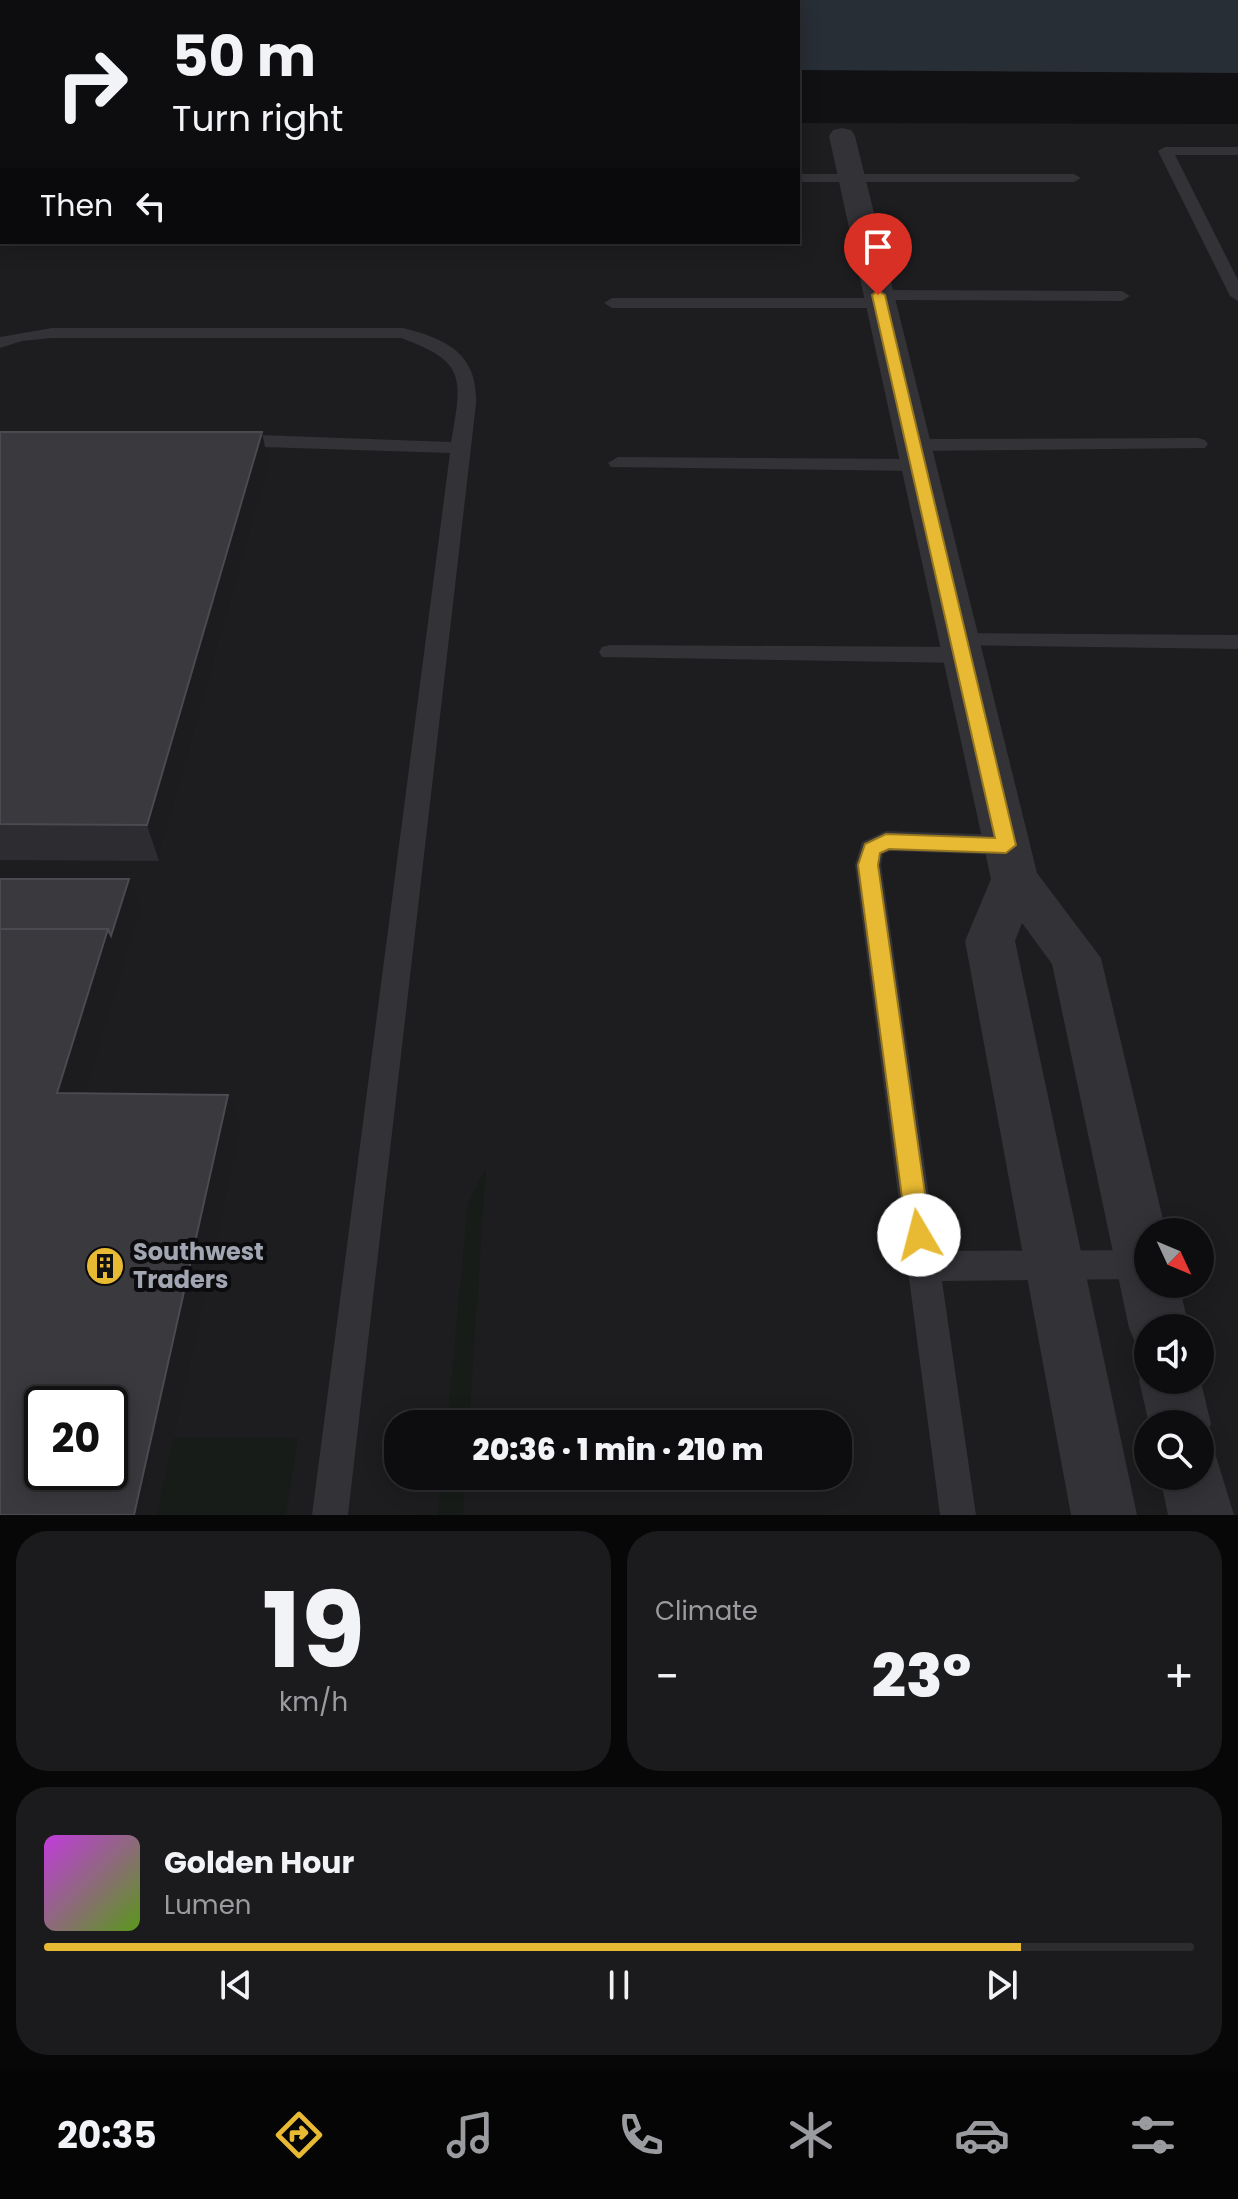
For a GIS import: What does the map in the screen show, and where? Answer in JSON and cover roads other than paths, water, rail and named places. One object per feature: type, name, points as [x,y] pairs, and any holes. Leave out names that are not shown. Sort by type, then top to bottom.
[{"type":"street","points":[[842,136],[1011,862],[1076,958],[1134,1218]]},
{"type":"street","points":[[1011,862],[990,941],[1104,1515]]},
{"type":"street","points":[[1195,1490],[1201,1515]]},
{"type":"lane","points":[[1238,151],[1165,151],[1238,296]]},
{"type":"lane","points":[[800,178],[1074,178]]},
{"type":"lane","points":[[612,303],[1122,296]]},
{"type":"lane","points":[[0,343],[20,336],[52,333],[403,333],[431,342],[464,366],[470,382],[330,1515]]},
{"type":"lane","points":[[206,440],[460,448]]},
{"type":"lane","points":[[618,463],[1198,444]]},
{"type":"lane","points":[[610,652],[1238,642]]},
{"type":"lane","points":[[958,1515],[868,865],[871,849],[886,841],[1011,862]]},
{"type":"lane","points":[[923,1266],[1054,1264],[1134,1274]]},
{"type":"place","name":"Southwest Traders","points":[[105,1266]]}]
